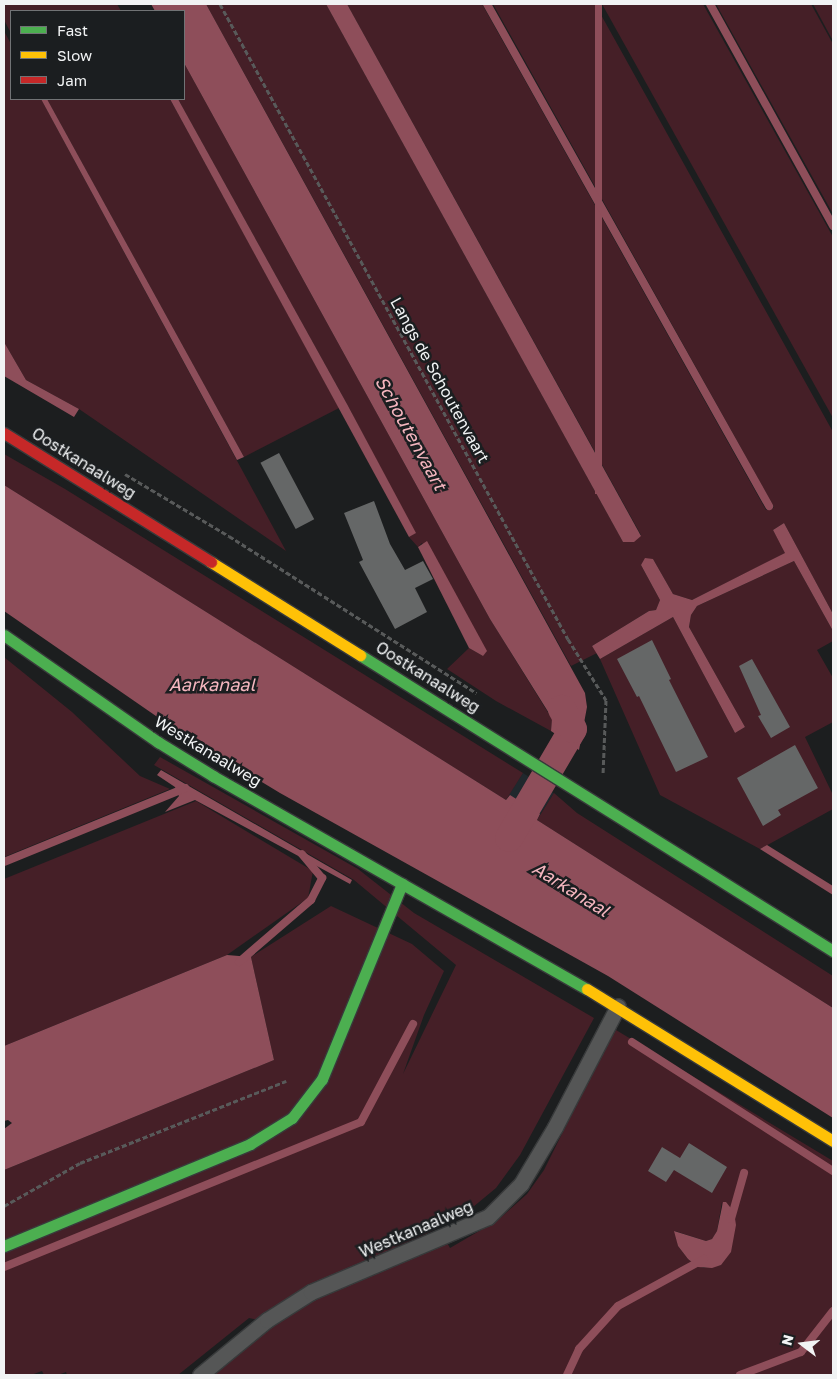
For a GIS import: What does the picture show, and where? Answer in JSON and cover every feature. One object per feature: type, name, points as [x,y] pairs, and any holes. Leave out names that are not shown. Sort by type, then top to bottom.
[{"type":"street","name":"Oostkanaalweg","points":[[4,432],[507,745],[833,951]]},
{"type":"street","name":"Westkanaalweg","points":[[4,635],[197,766],[618,1006],[833,1141]]},
{"type":"street","points":[[4,1246],[250,1144],[292,1118],[324,1073],[402,884]]},
{"type":"lane","name":"Westkanaalweg","points":[[200,1375],[267,1320],[310,1292],[488,1217],[521,1184],[555,1127],[618,1006]]},
{"type":"path","name":"Langs de Schoutenvaart","points":[[220,4],[568,639],[606,700],[603,774]]},
{"type":"path","name":"Oostkanaalweg","points":[[121,472],[230,536],[484,699]]},
{"type":"path","points":[[4,1206],[80,1163],[312,1071],[324,1073]]},
{"type":"shaded area","points":[[4,4],[117,4],[120,10],[10,10],[10,31],[4,20]]},
{"type":"shaded area","points":[[206,4],[326,4],[623,542],[641,535],[347,4],[482,4],[766,510],[772,509],[774,507],[493,4],[595,4],[833,432],[833,614],[784,523],[773,530],[786,553],[692,600],[673,594],[653,559],[641,565],[660,600],[656,610],[649,611],[592,646],[597,653],[571,666]]},
{"type":"shaded area","points":[[602,4],[703,4],[833,237],[833,418]]},
{"type":"shaded area","points":[[716,4],[811,4],[833,44],[833,214]]},
{"type":"shaded area","points":[[813,4],[833,4],[833,41]]},
{"type":"shaded area","points":[[4,31],[10,42],[10,100],[42,100],[286,551],[79,409],[26,380],[4,342]]},
{"type":"shaded area","points":[[185,65],[490,619],[552,719],[551,731],[496,701],[447,669],[469,648],[483,656],[422,543],[418,547],[409,537],[415,533],[347,404],[179,100],[185,100]]},
{"type":"shaded area","points":[[48,100],[171,100],[339,408],[244,457]]},
{"type":"shaded area","points":[[4,454],[65,489],[523,773],[506,800],[4,485]]},
{"type":"shaded area","points":[[794,561],[833,631],[833,641],[817,650],[833,678],[833,722],[805,737],[833,795],[833,809],[760,849],[660,795],[600,659],[673,617],[735,733],[745,727],[689,627],[691,615],[697,606]]},
{"type":"shaded area","points":[[4,657],[72,712],[140,776],[170,789],[4,857]]},
{"type":"shaded area","points":[[160,757],[358,869],[414,913],[594,1018],[520,1155],[496,1188],[467,1212],[430,1232],[357,1265],[258,1320],[249,1318],[178,1375],[67,1375],[66,1372],[58,1375],[44,1375],[42,1371],[31,1375],[4,1375],[4,1170],[274,1060],[251,957],[331,906],[412,944],[444,971],[424,1015],[403,1074],[456,965],[354,880],[154,765]]},
{"type":"shaded area","points":[[523,773],[554,793],[540,815],[509,795]]},
{"type":"shaded area","points":[[554,793],[577,813],[833,976],[833,1008],[537,820]]},
{"type":"shaded area","points":[[196,801],[313,871],[308,898],[227,955],[4,1046],[4,879]]},
{"type":"shaded area","points":[[616,1030],[833,1161],[833,1375],[210,1375],[280,1317],[306,1300],[446,1241],[450,1248],[498,1220],[527,1194],[544,1170],[604,1049]],"holes":[[[722,1202],[721,1265],[704,1268],[688,1259],[678,1246],[675,1231],[706,1241],[712,1239],[717,1231]]]},
{"type":"water","points":[[151,4],[206,4],[585,693],[587,707],[579,750],[551,731],[552,718],[490,619],[185,65],[185,10],[154,10]]},
{"type":"water","points":[[326,4],[347,4],[641,536],[634,542],[623,542]]},
{"type":"water","points":[[595,4],[602,4],[602,494],[595,494]]},
{"type":"water","points":[[42,100],[48,100],[244,457],[237,460]]},
{"type":"water","points":[[171,100],[179,100],[347,404],[416,533],[409,537]]},
{"type":"water","points":[[4,342],[26,380],[79,409],[74,417],[4,376]]},
{"type":"water","name":"Aarkanaal","points":[[4,485],[506,800],[510,795],[540,814],[537,820],[833,1008],[833,1118],[608,976],[280,793],[182,734],[4,611]]},
{"type":"water","points":[[784,523],[833,614],[833,631],[794,561],[697,606],[691,615],[689,627],[745,727],[735,733],[673,617],[600,659],[592,646],[649,611],[656,610],[660,600],[641,565],[645,558],[653,559],[673,594],[692,600],[785,553],[773,530]]},
{"type":"water","points":[[427,541],[487,651],[483,656],[469,648],[418,547]]},
{"type":"water","points":[[161,770],[352,880],[350,884],[195,800],[165,812],[179,796],[175,787],[157,775]]},
{"type":"water","points":[[767,845],[833,886],[833,895],[760,849]]},
{"type":"water","points":[[227,955],[251,957],[274,1060],[4,1170],[4,1129],[12,1123],[8,1120],[4,1121],[4,1046]]},
{"type":"water","points":[[723,1202],[726,1202],[734,1212],[736,1225],[731,1252],[721,1265],[712,1268],[698,1267],[688,1259],[678,1246],[674,1231],[706,1241],[712,1239],[717,1231]]},
{"type":"building","points":[[279,453],[314,519],[296,529],[260,463]]},
{"type":"building","points":[[374,501],[390,544],[405,570],[423,561],[433,579],[415,588],[427,612],[395,629],[359,562],[363,560],[344,513]]},
{"type":"building","points":[[652,640],[671,679],[669,680],[708,757],[676,772],[639,696],[637,697],[617,659]]},
{"type":"building","points":[[752,659],[790,727],[771,738],[758,716],[761,715],[739,666]]},
{"type":"building","points":[[795,745],[818,788],[778,810],[781,815],[763,826],[737,778]]},
{"type":"building","points":[[689,1143],[727,1167],[712,1193],[674,1170],[666,1182],[648,1171],[662,1147],[680,1158]]},
{"type":"waterway","points":[[487,4],[769,506]]},
{"type":"waterway","points":[[710,4],[833,226]]},
{"type":"waterway","name":"Schoutenvaart","points":[[509,838],[573,729],[562,709]]},
{"type":"waterway","points":[[4,862],[185,788]]},
{"type":"waterway","points":[[239,962],[311,900],[322,878],[302,854]]},
{"type":"waterway","points":[[4,1267],[361,1122],[413,1024]]},
{"type":"waterway","points":[[632,1042],[833,1171]]},
{"type":"waterway","points":[[731,1219],[744,1173]]},
{"type":"waterway","points":[[567,1375],[579,1349],[618,1306],[704,1259]]},
{"type":"waterway","points":[[740,1375],[801,1352],[833,1311]]},
{"type":"traffic: fast","points":[[4,635],[158,742],[213,776],[587,989]]},
{"type":"traffic: fast","points":[[360,655],[833,951]]},
{"type":"traffic: fast","points":[[4,1246],[250,1144],[292,1118],[322,1079],[402,884]]},
{"type":"traffic: slow","points":[[211,562],[360,655]]},
{"type":"traffic: slow","points":[[587,989],[833,1141]]},
{"type":"traffic: jam","points":[[4,433],[211,562]]}]
